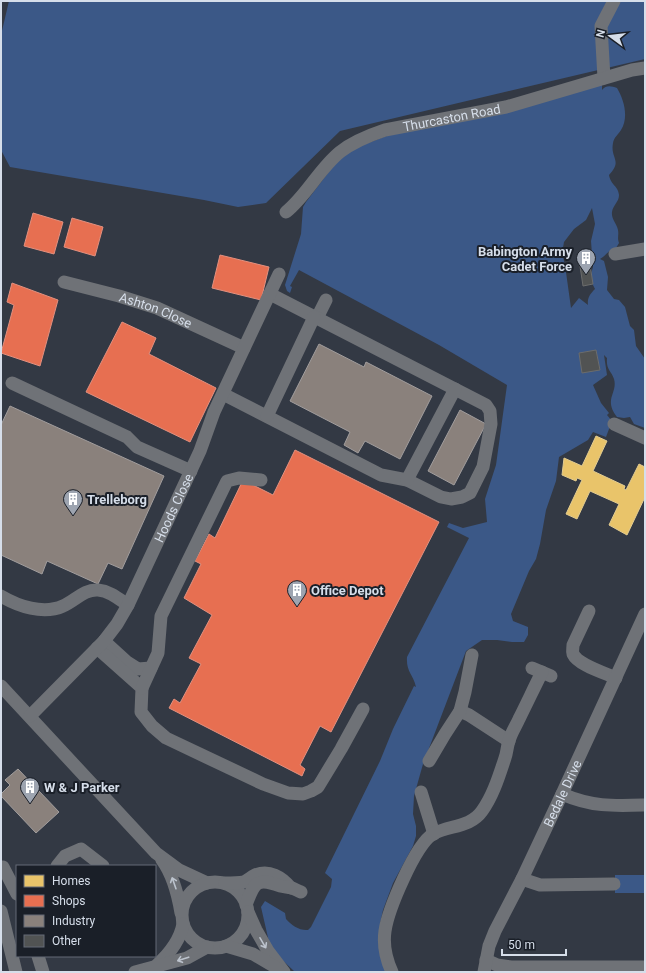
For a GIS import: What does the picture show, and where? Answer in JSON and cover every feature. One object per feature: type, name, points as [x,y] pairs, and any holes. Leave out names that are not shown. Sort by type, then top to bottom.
[{"type":"street","points":[[604,78],[600,26],[614,1]]},
{"type":"street","name":"Thurcaston Road","points":[[286,212],[296,204],[340,152],[371,135],[385,130],[506,107],[632,70],[645,68]]},
{"type":"street","points":[[615,254],[645,249]]},
{"type":"street","name":"Hoods Close","points":[[30,716],[103,642],[117,624],[128,605],[200,451],[214,412],[279,274]]},
{"type":"street","name":"Ashton Close","points":[[64,282],[158,308],[244,348]]},
{"type":"street","points":[[223,394],[381,475],[408,480],[441,497],[451,499],[462,497],[470,493],[483,467],[490,424],[490,411],[486,405],[270,294]]},
{"type":"street","points":[[267,416],[316,317],[326,300]]},
{"type":"street","points":[[12,383],[128,437],[136,447],[191,471]]},
{"type":"street","points":[[408,480],[455,389]]},
{"type":"street","points":[[614,424],[645,438]]},
{"type":"street","points":[[261,480],[239,478],[227,481],[161,616],[158,653],[142,688],[141,712],[152,726],[166,738],[263,784],[288,793],[296,794],[311,792],[318,787],[363,709]]},
{"type":"street","points":[[1,596],[15,604],[26,607],[49,609],[62,607],[82,594],[99,590],[112,594],[128,605]]},
{"type":"street","points":[[589,611],[573,644],[572,650],[574,655],[581,662],[616,678]]},
{"type":"street","name":"Bedale Drive","points":[[485,966],[489,946],[495,931],[522,879],[645,614]]},
{"type":"street","points":[[103,642],[151,668]]},
{"type":"street","points":[[103,642],[142,688]]},
{"type":"street","points":[[429,761],[444,734],[460,711],[472,655]]},
{"type":"street","points":[[392,972],[385,952],[385,932],[390,911],[396,896],[419,850],[425,841],[434,834],[468,823],[476,818],[481,812],[498,778],[505,757],[508,741],[542,672]]},
{"type":"street","points":[[1,686],[165,864],[179,898],[183,921],[187,932],[192,939],[199,944],[216,948],[226,946],[236,940],[243,932],[247,921],[247,907],[256,884],[263,881],[270,882],[282,887],[296,890],[285,880],[274,875],[264,873],[234,884],[213,883],[195,889],[186,900],[183,908],[183,921],[178,940],[157,965]]},
{"type":"street","points":[[460,711],[469,715],[508,741]]},
{"type":"street","points":[[421,792],[434,834]]},
{"type":"street","points":[[562,794],[578,801],[598,805],[645,805]]},
{"type":"street","points":[[58,865],[65,856],[81,849],[102,865]]},
{"type":"street","points":[[156,853],[179,870],[196,879],[228,885],[236,890],[242,897],[261,940],[284,972]]},
{"type":"street","points":[[1,867],[3,867],[16,892]]},
{"type":"street","points":[[522,879],[540,885],[614,884]]},
{"type":"street","points":[[1,911],[16,972]]},
{"type":"street","points":[[226,946],[253,954],[284,972]]},
{"type":"street","points":[[135,972],[188,958],[207,947]]},
{"type":"street","points":[[38,957],[42,972]]},
{"type":"street","points":[[485,966],[645,967]]},
{"type":"shaded area","points":[[9,1],[645,1],[645,59],[340,131],[266,203],[238,207],[10,167],[1,150],[1,35]]},
{"type":"shaded area","points":[[602,84],[602,90],[609,86],[617,88],[625,109],[625,120],[614,141],[613,153],[616,163],[609,175],[619,195],[612,215],[618,230],[619,243],[616,248],[600,259],[604,261],[608,277],[607,290],[614,299],[619,300],[625,307],[630,326],[634,330],[636,346],[645,359],[645,428],[634,424],[630,417],[617,417],[613,411],[611,401],[615,384],[613,376],[608,368],[607,358],[604,355],[607,375],[593,385],[601,403],[609,413],[607,415],[612,421],[606,437],[593,432],[588,440],[559,457],[556,481],[546,510],[536,559],[529,571],[511,614],[513,621],[528,627],[528,635],[524,642],[482,640],[466,651],[423,764],[414,796],[413,814],[416,826],[416,836],[413,846],[393,883],[383,910],[380,924],[386,972],[295,972],[278,956],[269,942],[261,907],[265,901],[285,913],[286,919],[293,925],[302,930],[308,930],[311,927],[331,887],[332,879],[325,873],[380,761],[393,729],[414,686],[416,687],[409,670],[407,657],[469,538],[447,527],[449,523],[463,528],[487,522],[485,499],[496,465],[507,385],[439,345],[299,270],[290,286],[292,287],[290,293],[287,291],[285,285],[301,234],[303,207],[306,202],[337,161],[357,147],[395,133]],"holes":[[[592,208],[595,224],[591,241],[593,267],[591,274],[592,283],[595,289],[589,296],[588,305],[579,298],[571,308],[562,253],[564,242],[574,229],[586,220]]]},
{"type":"shaded area","points":[[615,875],[645,875],[645,893],[615,893]]},
{"type":"building: Homes","points":[[596,436],[607,441],[593,471],[625,486],[624,489],[626,490],[639,464],[645,467],[645,497],[627,535],[609,525],[619,504],[590,491],[577,519],[566,514],[582,480],[577,478],[576,481],[562,475],[564,458],[582,466]]},
{"type":"building: Shops","points":[[33,213],[63,222],[54,254],[24,246]]},
{"type":"building: Shops","points":[[72,218],[103,227],[95,256],[64,247]]},
{"type":"building: Shops","points":[[220,255],[269,267],[261,300],[212,288]]},
{"type":"building: Shops","points":[[12,283],[58,300],[40,366],[1,353],[14,305],[7,302]]},
{"type":"building: Shops","points":[[122,322],[156,338],[149,354],[216,388],[190,442],[86,392]]},
{"type":"building: Shops","name":"Office Depot","points":[[295,450],[439,522],[331,732],[320,726],[300,765],[305,769],[302,776],[169,708],[174,699],[180,703],[201,664],[189,658],[212,615],[184,598],[201,564],[195,561],[209,534],[215,538],[243,480],[273,495]]},
{"type":"building: Industry","points":[[319,344],[364,367],[366,362],[432,396],[400,459],[365,441],[358,453],[344,445],[350,432],[290,401]]},
{"type":"building: Industry","name":"Trelleborg","points":[[10,406],[164,476],[122,569],[108,563],[98,584],[47,561],[42,574],[1,555],[1,425]]},
{"type":"building: Industry","points":[[460,410],[486,424],[454,485],[428,471]]},
{"type":"building: Industry","name":"W & J Parker","points":[[18,769],[59,812],[36,833],[1,796],[1,794],[10,785],[5,780]]},
{"type":"building: Other","name":"Babington Army Cadet Force","points":[[590,265],[593,284],[583,286],[580,266]]},
{"type":"building: Other","points":[[596,350],[600,370],[582,373],[579,353]]},
{"type":"place","name":"Babington Army Cadet Force","points":[[586,275]]},
{"type":"place","name":"Trelleborg","points":[[73,516]]},
{"type":"place","name":"Office Depot","points":[[297,607]]},
{"type":"place","name":"W & J Parker","points":[[30,804]]}]
